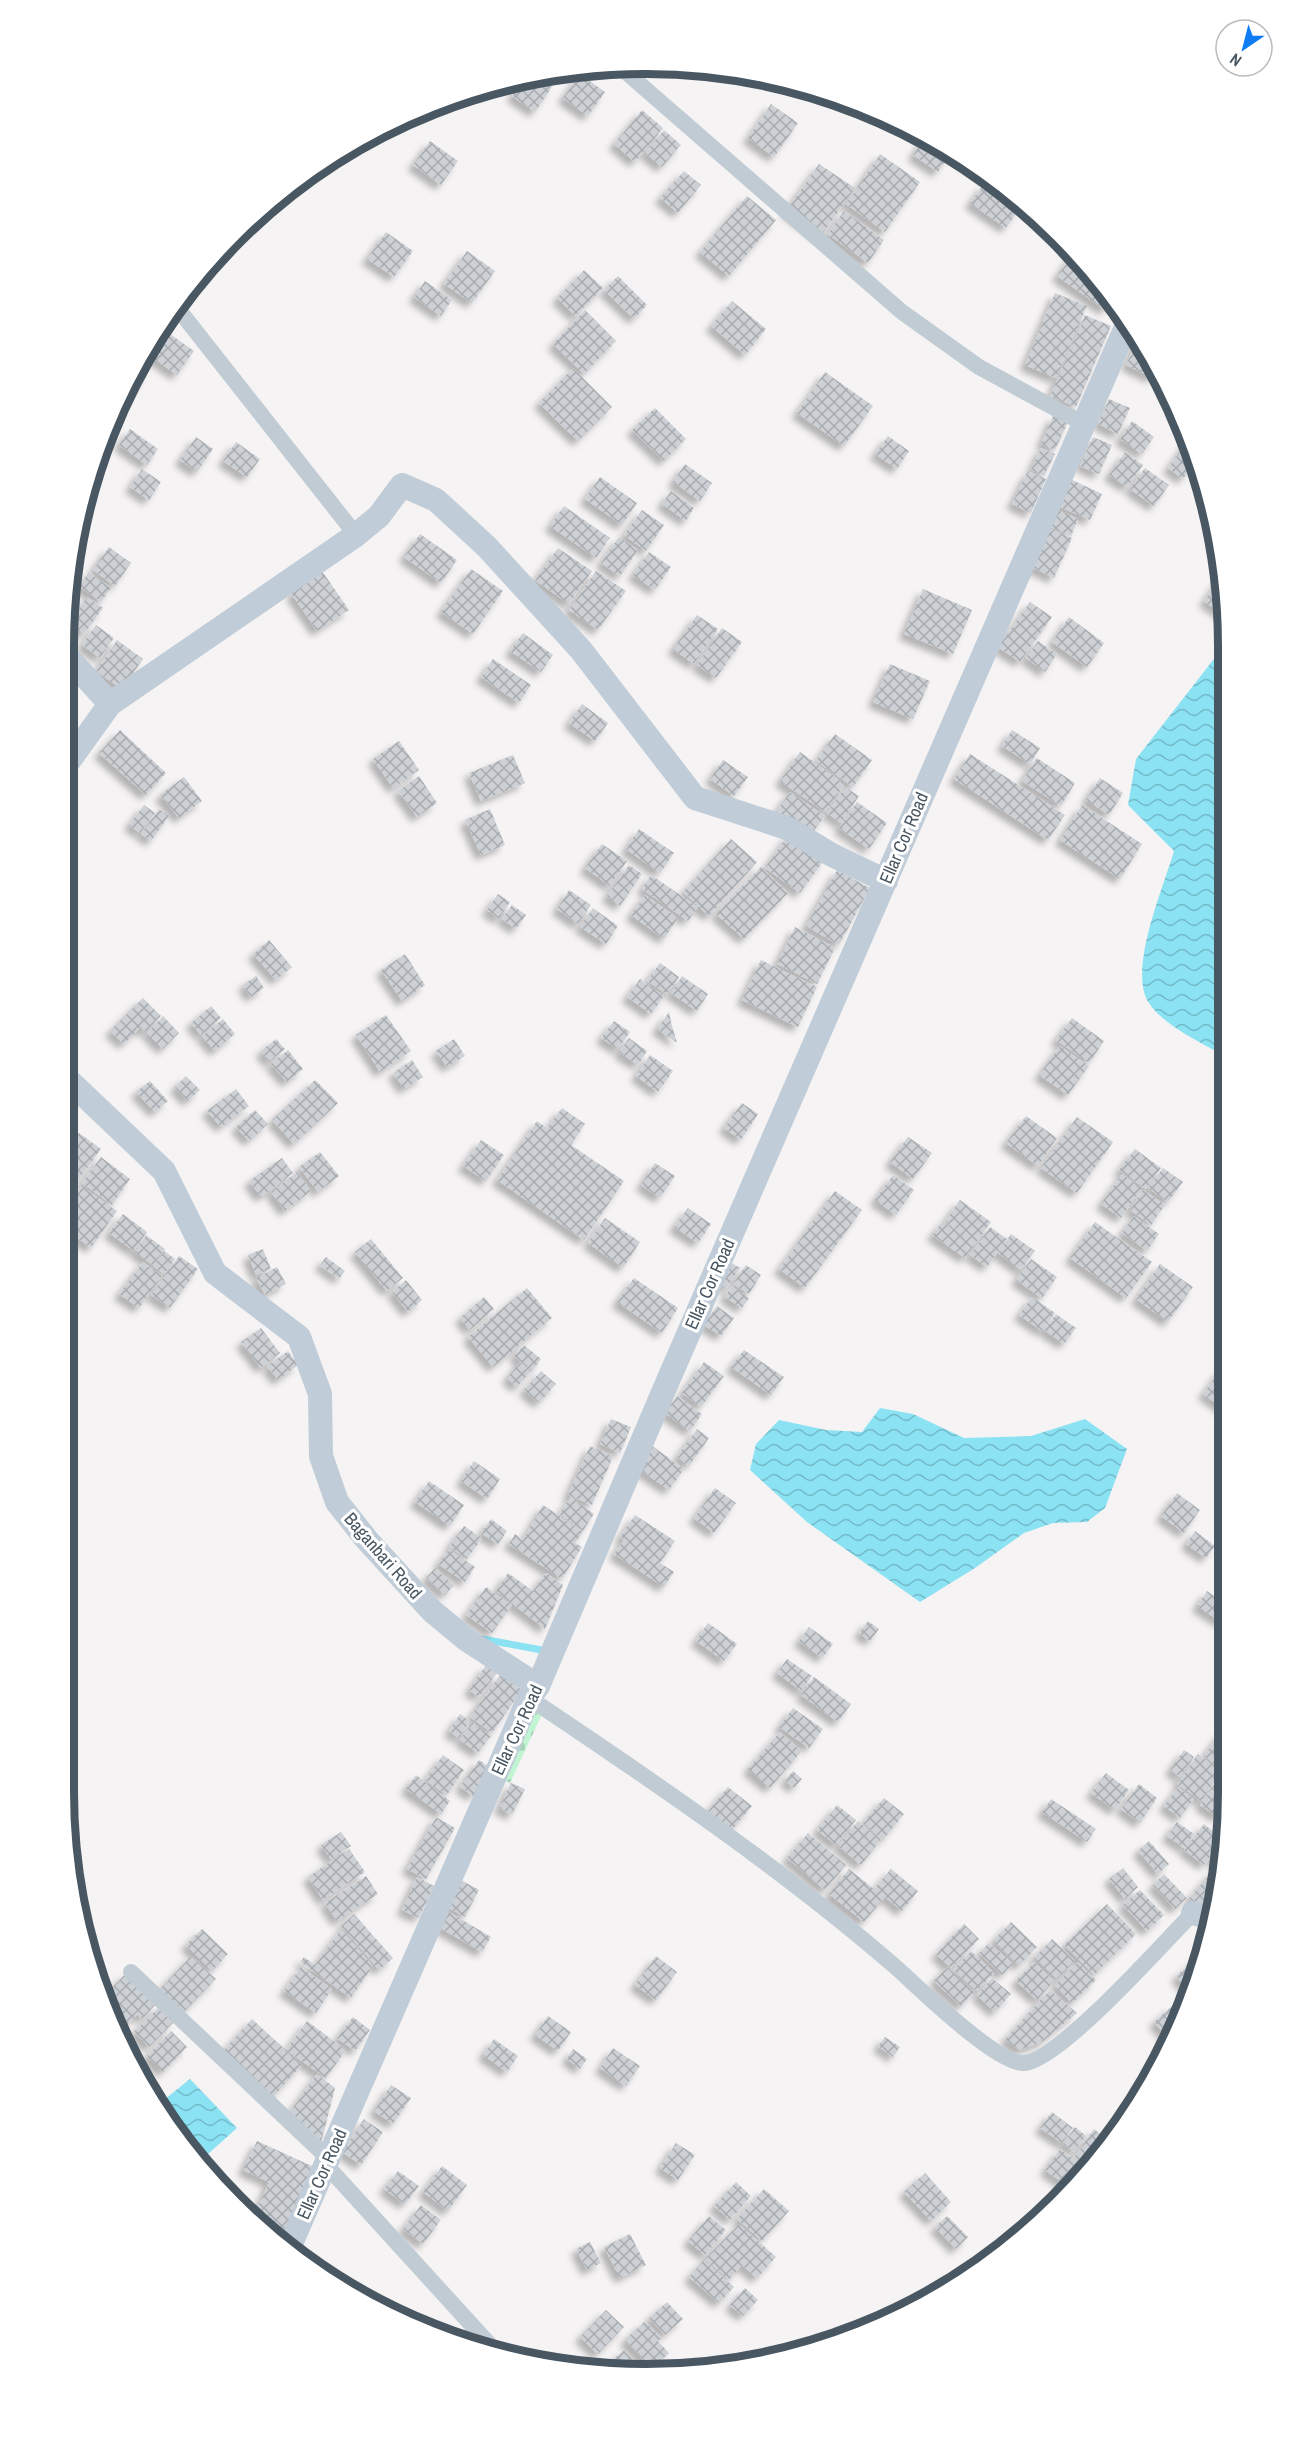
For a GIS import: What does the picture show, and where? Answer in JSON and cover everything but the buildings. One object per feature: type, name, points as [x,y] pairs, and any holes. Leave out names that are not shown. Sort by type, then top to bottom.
[{"type":"main road","name":"Ellar Cor Road","points":[[292,2242],[534,1692],[1124,331]]},
{"type":"main road","points":[[74,754],[110,704],[356,535],[379,516],[402,485],[436,500],[487,547],[581,650],[695,798],[787,828],[832,855],[886,881]]},
{"type":"main road","points":[[74,664],[110,704]]},
{"type":"main road","name":"Baganbari Road","points":[[74,1086],[164,1171],[215,1273],[299,1337],[320,1394],[321,1456],[338,1502],[367,1540],[432,1611],[534,1692]]},
{"type":"street","points":[[629,74],[902,312],[980,367],[1084,424]]},
{"type":"street","points":[[181,312],[356,535]]},
{"type":"street","points":[[534,1692],[866,1942],[989,2049],[1023,2064],[1042,2058],[1071,2037],[1203,1916]]},
{"type":"street","points":[[131,1972],[327,2162],[487,2342]]},
{"type":"green space","points":[[531,1709],[542,1714],[510,1783],[499,1778]]},
{"type":"water","points":[[1218,656],[1218,1052],[1164,1019],[1149,1003],[1143,989],[1142,971],[1145,950],[1156,906],[1174,851],[1128,805],[1136,759]]},
{"type":"water","points":[[880,1408],[913,1414],[964,1438],[1031,1436],[1085,1419],[1127,1449],[1105,1508],[1087,1522],[1053,1523],[1024,1533],[975,1568],[920,1602],[807,1522],[750,1470],[756,1444],[779,1420],[826,1430],[862,1432]]},
{"type":"water","points":[[190,2079],[237,2128],[205,2156],[164,2100]]},
{"type":"waterway","points":[[482,1639],[547,1651]]}]
